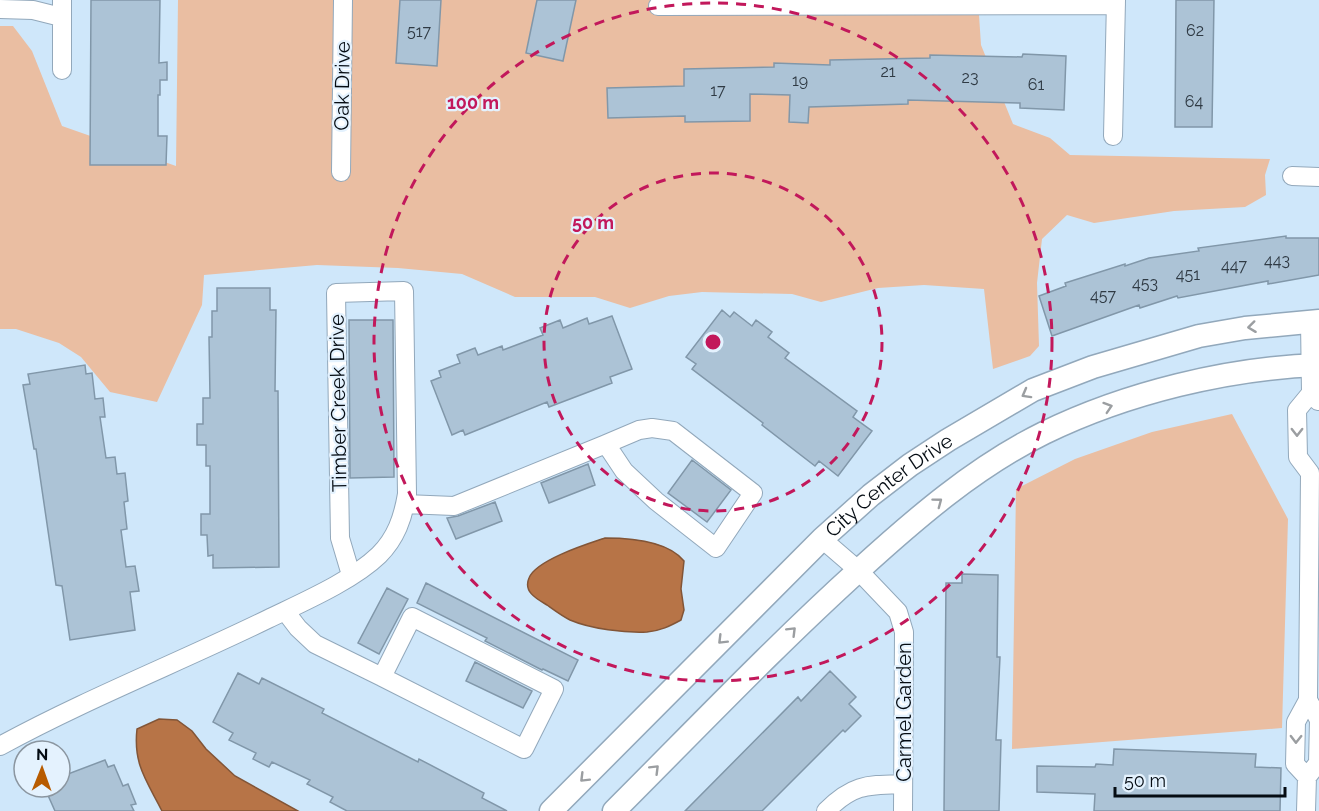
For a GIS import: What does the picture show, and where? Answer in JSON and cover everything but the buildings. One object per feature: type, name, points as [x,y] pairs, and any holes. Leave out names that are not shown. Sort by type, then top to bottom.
[{"type":"street","name":"Oak Drive","points":[[341,172],[343,0]]},
{"type":"street","points":[[658,6],[1116,2],[1113,136]]},
{"type":"street","points":[[0,9],[62,8],[63,70]]},
{"type":"street","points":[[1292,176],[1319,177]]},
{"type":"street","name":"Timber Creek Drive","points":[[0,746],[22,733],[285,611],[351,575],[380,554],[393,538],[401,521],[405,504],[408,464],[404,291],[336,293],[340,538],[351,575]]},
{"type":"street","points":[[1311,803],[1307,777],[1318,763],[1319,720],[1308,700],[1314,477],[1298,457],[1297,410],[1315,397],[1315,321]]},
{"type":"street","name":"City Center Drive","points":[[551,811],[822,538],[871,495],[910,465],[956,435],[1033,390],[1093,367],[1199,336],[1245,328],[1315,321]]},
{"type":"street","name":"City Center Drive","points":[[614,811],[806,618],[913,520],[961,485],[1042,434],[1088,414],[1183,384],[1267,370],[1315,365]]},
{"type":"street","points":[[405,504],[454,506],[639,430],[652,428],[673,431],[753,493],[716,548],[656,501],[624,471],[606,444]]},
{"type":"street","name":"Carmel Garden","points":[[822,538],[858,570],[898,612],[904,632],[903,811]]},
{"type":"street","points":[[285,611],[298,628],[315,644],[524,749],[554,690],[412,617],[382,677]]},
{"type":"street","points":[[826,811],[852,790],[868,786],[903,784]]},
{"type":"shaded area","points":[[178,0],[978,0],[981,45],[1013,124],[1050,138],[1070,155],[1270,159],[1265,175],[1266,195],[1245,207],[1174,211],[1094,223],[1067,215],[1042,239],[1037,283],[1039,346],[1030,356],[993,369],[984,289],[924,285],[878,288],[821,302],[792,294],[702,292],[669,296],[630,308],[595,297],[515,297],[462,274],[398,268],[317,265],[204,275],[202,305],[157,402],[110,392],[81,357],[59,343],[16,329],[0,329],[0,26],[13,26],[32,51],[62,126],[176,166]]},
{"type":"shaded area","points":[[1232,414],[1288,519],[1282,728],[1012,749],[1016,489],[1075,459],[1152,432]]},
{"type":"shaded area","points":[[605,538],[658,544],[677,554],[684,561],[681,589],[684,610],[681,620],[665,628],[647,632],[598,628],[567,618],[535,598],[529,591],[529,578],[541,565],[563,553]]},
{"type":"shaded area","points":[[159,719],[177,720],[192,731],[206,749],[235,776],[298,811],[162,811],[142,772],[136,742],[137,729]]}]
